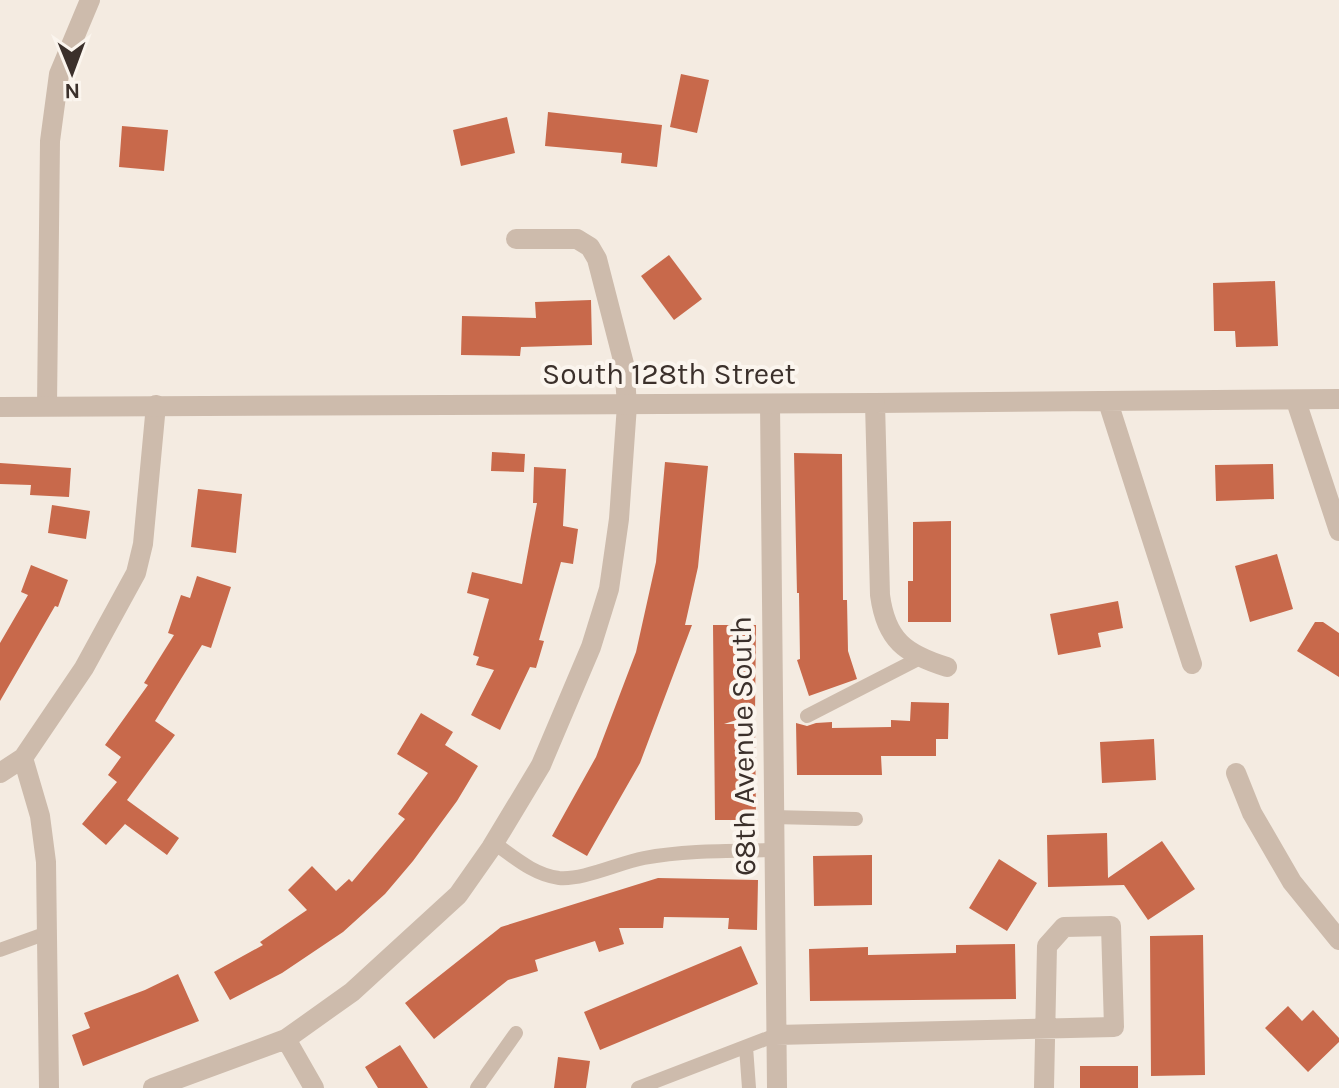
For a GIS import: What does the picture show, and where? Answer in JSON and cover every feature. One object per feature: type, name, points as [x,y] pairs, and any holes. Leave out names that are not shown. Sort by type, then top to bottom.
[{"type":"street","points":[[47,406],[50,141],[59,74],[90,0]]},
{"type":"street","points":[[153,1088],[286,1039],[352,992],[458,895],[541,765],[591,647],[609,589],[619,519],[627,405],[624,364],[597,259],[590,247],[577,239],[516,239]]},
{"type":"street","name":"South 128th Street","points":[[0,407],[1339,399]]},
{"type":"street","points":[[1296,401],[1339,531]]},
{"type":"street","points":[[1108,402],[1192,664]]},
{"type":"street","points":[[875,403],[883,616],[894,638],[908,651],[947,667]]},
{"type":"street","name":"68th Avenue South","points":[[770,404],[777,1088]]},
{"type":"street","points":[[0,773],[23,758],[84,668],[136,573],[143,544],[156,405]]},
{"type":"street","points":[[23,758],[40,816],[44,846],[49,1088]]},
{"type":"street","points":[[1236,773],[1252,813],[1292,882],[1339,940]]},
{"type":"street","points":[[776,1035],[1044,1028],[1114,1027],[1111,926],[1064,927],[1047,946],[1044,1028],[1044,1088]]},
{"type":"street","points":[[286,1039],[314,1088]]},
{"type":"lane","points":[[807,716],[920,658]]},
{"type":"lane","points":[[773,817],[856,819]]},
{"type":"lane","points":[[494,843],[535,872],[557,878],[574,877],[646,857],[774,850]]},
{"type":"lane","points":[[0,950],[47,933]]},
{"type":"lane","points":[[477,1088],[516,1033]]},
{"type":"lane","points":[[638,1088],[776,1035]]},
{"type":"lane","points":[[746,1047],[749,1088]]},
{"type":"building","points":[[681,74],[709,80],[697,133],[670,127]]},
{"type":"building","points":[[548,112],[662,125],[657,167],[621,163],[622,153],[545,146]]},
{"type":"building","points":[[507,117],[515,153],[461,166],[453,130]]},
{"type":"building","points":[[122,126],[168,130],[164,171],[119,167]]},
{"type":"building","points":[[669,255],[702,299],[674,320],[641,276]]},
{"type":"building","points":[[1275,281],[1278,346],[1236,347],[1235,331],[1214,331],[1213,283]]},
{"type":"building","points":[[591,300],[592,345],[521,347],[520,356],[461,355],[462,316],[536,318],[535,302]]},
{"type":"building","points":[[492,452],[525,454],[524,472],[491,471]]},
{"type":"building","points":[[794,453],[842,454],[843,600],[847,600],[848,651],[857,679],[809,696],[797,660],[800,659]]},
{"type":"building","points":[[665,462],[708,466],[698,567],[685,625],[692,625],[640,763],[587,856],[552,836],[596,757],[636,652],[656,562]]},
{"type":"building","points":[[0,463],[71,468],[69,497],[30,495],[31,485],[0,484]]},
{"type":"building","points":[[1273,464],[1274,499],[1216,501],[1215,465]]},
{"type":"building","points":[[534,467],[566,469],[563,526],[578,529],[573,564],[561,562],[539,640],[544,641],[536,668],[530,667],[500,730],[471,715],[494,670],[476,665],[479,657],[473,655],[489,599],[467,593],[472,572],[522,584],[537,503],[533,503]]},
{"type":"building","points":[[198,489],[242,494],[236,553],[191,547]]},
{"type":"building","points":[[52,505],[90,511],[86,539],[48,533]]},
{"type":"building","points":[[951,521],[951,622],[908,622],[908,581],[913,581],[913,522]]},
{"type":"building","points":[[1277,554],[1293,609],[1250,622],[1235,566]]},
{"type":"building","points":[[31,565],[68,580],[58,607],[55,606],[0,701],[0,643],[28,595],[21,592]]},
{"type":"building","points":[[197,576],[231,587],[211,648],[202,645],[155,721],[175,735],[127,800],[179,838],[167,855],[125,824],[106,845],[82,824],[117,782],[108,775],[121,757],[105,745],[148,685],[144,683],[174,635],[168,633],[181,595],[190,598]]},
{"type":"building","points":[[1118,601],[1123,628],[1098,633],[1101,647],[1058,655],[1050,614]]},
{"type":"building","points":[[1315,622],[1323,622],[1339,633],[1339,677],[1297,651]]},
{"type":"building","points":[[713,625],[756,625],[755,714],[724,724],[755,724],[756,820],[715,820]]},
{"type":"building","points":[[911,702],[949,703],[948,739],[936,739],[936,756],[881,756],[882,775],[797,775],[796,723],[807,726],[832,722],[832,728],[891,727],[891,720],[910,721]]},
{"type":"building","points":[[421,713],[453,732],[445,745],[478,766],[457,801],[385,894],[343,932],[282,973],[230,1000],[214,972],[263,945],[260,942],[307,910],[288,890],[312,866],[336,891],[349,879],[352,882],[405,819],[398,814],[428,773],[397,754]]},
{"type":"building","points":[[1154,739],[1156,780],[1102,783],[1100,742]]},
{"type":"building","points":[[1107,833],[1108,878],[1162,841],[1195,889],[1148,920],[1124,885],[1048,887],[1047,835]]},
{"type":"building","points":[[872,855],[872,905],[814,906],[813,856]]},
{"type":"building","points":[[999,859],[1037,883],[1007,931],[969,908]]},
{"type":"building","points":[[658,878],[758,880],[757,930],[728,929],[729,918],[664,917],[663,928],[619,928],[624,944],[599,952],[595,941],[535,960],[538,971],[508,980],[434,1039],[405,1003],[501,927]]},
{"type":"building","points":[[1203,935],[1205,1075],[1151,1076],[1150,936]]},
{"type":"building","points":[[1015,944],[1016,999],[810,1001],[809,949],[868,947],[868,955],[956,953],[956,945]]},
{"type":"building","points":[[741,946],[758,984],[600,1050],[584,1012]]},
{"type":"building","points":[[178,974],[199,1021],[83,1066],[72,1035],[90,1028],[84,1013]]},
{"type":"building","points":[[1288,1006],[1302,1021],[1313,1010],[1339,1038],[1339,1042],[1308,1072],[1265,1028]]},
{"type":"building","points":[[400,1045],[428,1088],[378,1088],[365,1067]]},
{"type":"building","points":[[558,1057],[590,1061],[586,1088],[554,1088]]},
{"type":"building","points":[[1080,1066],[1138,1066],[1138,1088],[1080,1088]]}]
